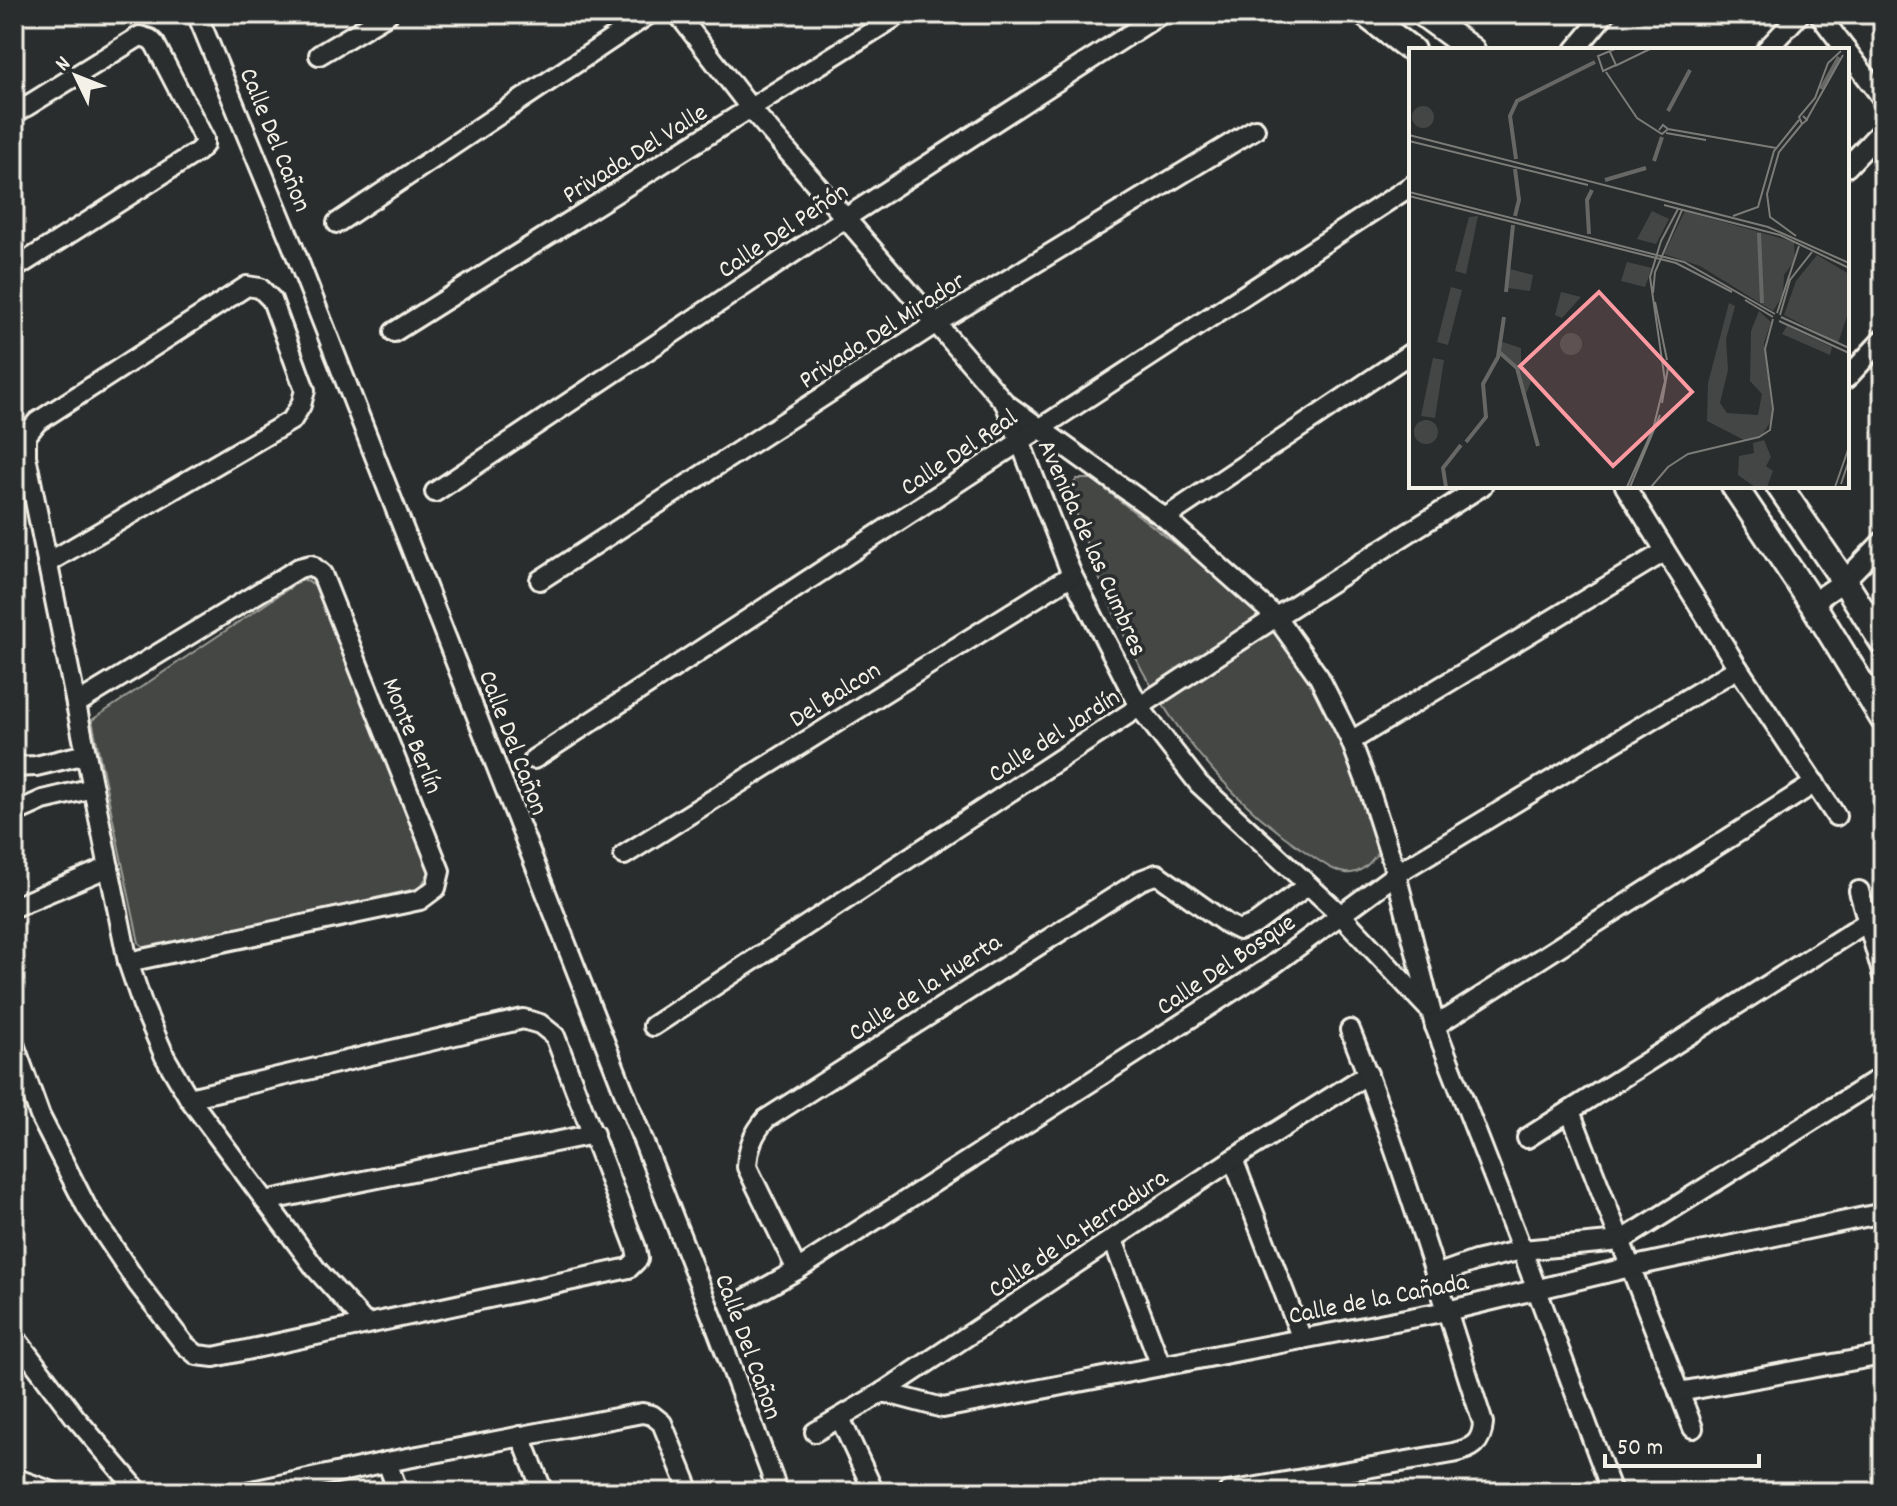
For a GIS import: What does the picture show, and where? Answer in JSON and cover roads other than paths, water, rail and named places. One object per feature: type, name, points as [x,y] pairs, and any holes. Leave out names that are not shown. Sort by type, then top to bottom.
[{"type":"street","name":"Calle Del Cañon","points":[[197,14],[293,247],[704,1295],[778,1492]]},
{"type":"street","points":[[319,55],[388,14]]},
{"type":"street","points":[[337,223],[649,14]]},
{"type":"street","name":"Avenida de las Cumbres","points":[[678,14],[751,109],[1005,403],[1165,518],[1276,617],[1319,677],[1351,741],[1396,874],[1432,1018]]},
{"type":"street","name":"Privada Del Valle","points":[[394,332],[900,14]]},
{"type":"street","name":"Calle Del Peñón","points":[[435,492],[847,217],[1161,14]]},
{"type":"street","points":[[1365,14],[1409,48]]},
{"type":"street","points":[[1423,14],[1469,48]]},
{"type":"street","points":[[1577,48],[1605,14]]},
{"type":"street","points":[[1768,48],[1800,14]]},
{"type":"street","points":[[1819,14],[1845,48]]},
{"type":"street","points":[[14,114],[133,38],[145,36],[158,49],[203,135],[204,145],[14,269]]},
{"type":"street","points":[[1849,53],[1883,99]]},
{"type":"street","name":"Privada Del Mirador","points":[[540,580],[935,324],[1255,129]]},
{"type":"street","points":[[1849,165],[1883,129]]},
{"type":"street","name":"Calle Del Real","points":[[534,759],[1409,187]]},
{"type":"street","points":[[47,563],[292,420],[305,390],[272,300],[260,288],[247,286],[37,422],[26,436],[26,456],[47,563],[128,962],[143,1006],[165,1057],[189,1098],[316,1269],[366,1324]]},
{"type":"street","points":[[1849,376],[1883,339]]},
{"type":"street","points":[[1165,518],[1409,354]]},
{"type":"street","name":"Avenida de las Cumbres","points":[[1005,403],[1072,575],[1140,708],[1199,784],[1341,915],[1432,1018]]},
{"type":"street","name":"Calle del Jardín","points":[[653,1026],[1276,617],[1479,488]]},
{"type":"street","points":[[1626,488],[1738,668],[1836,816]]},
{"type":"street","points":[[1735,488],[1812,603],[1883,719]]},
{"type":"street","points":[[1780,488],[1883,643]]},
{"type":"street","points":[[1812,603],[1844,581],[1883,541]]},
{"type":"street","points":[[1351,741],[1664,552]]},
{"type":"street","name":"Monte Berlín","points":[[76,704],[299,568],[311,565],[322,574],[440,871],[436,888],[420,900],[128,962]]},
{"type":"street","name":"Del Balcon","points":[[624,855],[1072,575]]},
{"type":"street","name":"Calle Del Bosque","points":[[740,1302],[797,1270],[1270,967],[1396,874],[1738,668]]},
{"type":"street","points":[[14,767],[36,766],[86,754]]},
{"type":"street","points":[[1612,1492],[1432,1018],[1815,783]]},
{"type":"street","points":[[14,813],[43,800],[93,788]]},
{"type":"street","points":[[14,907],[109,867]]},
{"type":"street","name":"Calle de la Huerta","points":[[797,1270],[747,1167],[754,1133],[766,1119],[1141,880],[1157,874],[1239,930],[1255,924],[1308,885]]},
{"type":"street","points":[[1859,891],[1883,976]]},
{"type":"street","points":[[1527,1138],[1867,922]]},
{"type":"street","points":[[14,1044],[40,1116],[87,1208],[138,1284],[185,1345],[197,1355],[214,1357],[629,1268],[638,1259],[555,1036],[540,1024],[523,1019],[189,1098]]},
{"type":"street","points":[[1228,1492],[1453,1453],[1477,1444],[1483,1436],[1483,1423],[1436,1275],[1368,1074],[1350,1030]]},
{"type":"street","name":"Calle de la Herradura","points":[[815,1432],[883,1392],[1233,1159],[1368,1074]]},
{"type":"street","points":[[1436,1275],[1475,1261],[1522,1250],[1621,1241],[1883,1076]]},
{"type":"street","points":[[1570,1111],[1693,1428]]},
{"type":"street","points":[[265,1201],[594,1134]]},
{"type":"street","points":[[1233,1159],[1302,1339]]},
{"type":"street","name":"Calle de la Cañada","points":[[883,1392],[943,1408],[1447,1311],[1630,1267],[1883,1213]]},
{"type":"street","points":[[1113,1240],[1161,1366]]},
{"type":"street","points":[[14,1336],[75,1417],[139,1492]]},
{"type":"street","points":[[1679,1392],[1883,1355]]},
{"type":"street","points":[[254,1491],[642,1413],[652,1415],[662,1423],[690,1492]]},
{"type":"street","points":[[840,1418],[874,1492]]},
{"type":"street","points":[[521,1436],[543,1492]]},
{"type":"street","points":[[387,1462],[398,1492]]},
{"type":"street","points":[[14,1478],[53,1492]]}]
